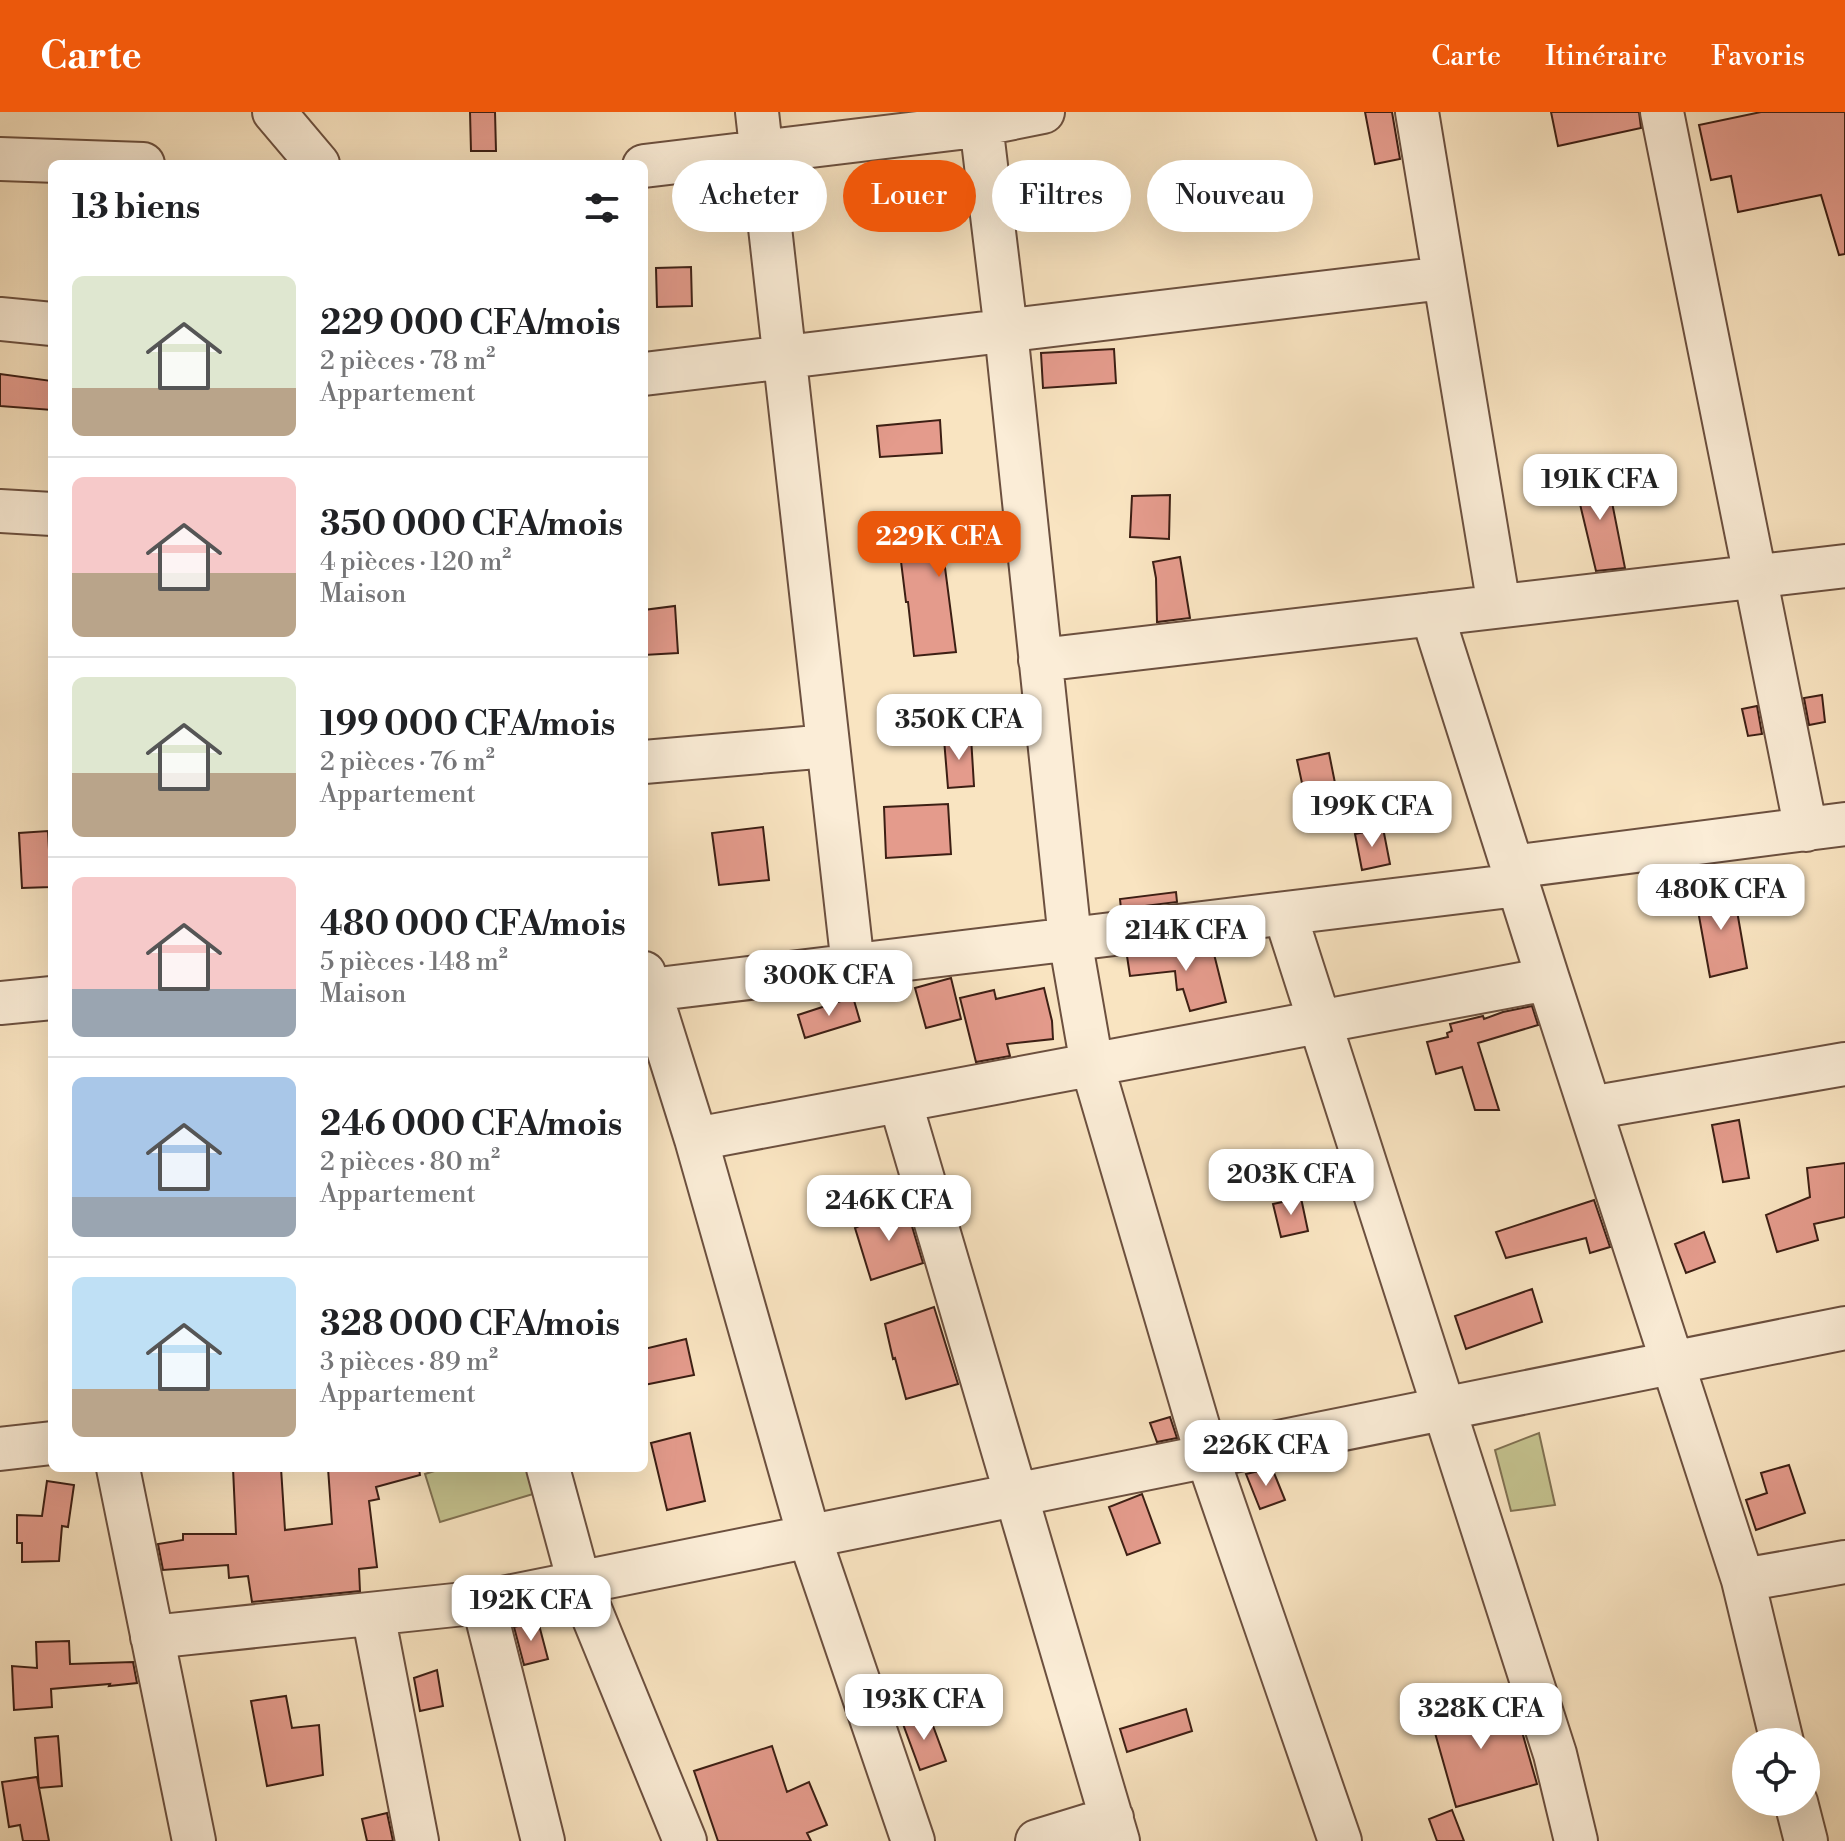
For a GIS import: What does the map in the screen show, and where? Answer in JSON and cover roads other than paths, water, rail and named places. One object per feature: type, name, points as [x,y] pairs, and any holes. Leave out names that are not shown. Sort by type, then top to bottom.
[{"type":"street","points":[[274,112],[315,160]]},
{"type":"street","points":[[648,165],[759,132],[972,121],[1043,112]]},
{"type":"street","points":[[1417,112],[1499,606]]},
{"type":"street","points":[[648,982],[853,966],[1285,914],[1826,827],[1756,576],[1662,112]]},
{"type":"street","points":[[972,121],[1006,331],[1070,939],[1092,1065],[1207,1456],[1340,1841]]},
{"type":"street","points":[[759,132],[853,966]]},
{"type":"street","points":[[0,159],[48,161]]},
{"type":"street","points":[[648,374],[1444,278]]},
{"type":"street","points":[[0,319],[48,324]]},
{"type":"street","points":[[0,511],[48,514]]},
{"type":"street","points":[[1040,660],[1845,566]]},
{"type":"street","points":[[1432,614],[1743,1580],[1779,1728]]},
{"type":"street","points":[[648,762],[828,746]]},
{"type":"street","points":[[1285,914],[1555,1754],[1576,1841]]},
{"type":"street","points":[[696,1139],[1548,979]]},
{"type":"street","points":[[648,985],[696,1139],[809,1536],[913,1841]]},
{"type":"street","points":[[0,1003],[48,998]]},
{"type":"street","points":[[1590,1108],[1845,1064]]},
{"type":"street","points":[[900,1101],[1115,1830],[1037,1841]]},
{"type":"street","points":[[152,1637],[483,1602],[1845,1328]]},
{"type":"street","points":[[0,1449],[48,1443]]},
{"type":"street","points":[[119,1472],[194,1841]]},
{"type":"street","points":[[549,1472],[579,1582],[685,1841]]},
{"type":"street","points":[[1743,1580],[1845,1562]]},
{"type":"street","points":[[483,1602],[543,1841]]},
{"type":"street","points":[[373,1614],[417,1841]]},
{"type":"street","points":[[1800,1816],[1806,1841]]}]
